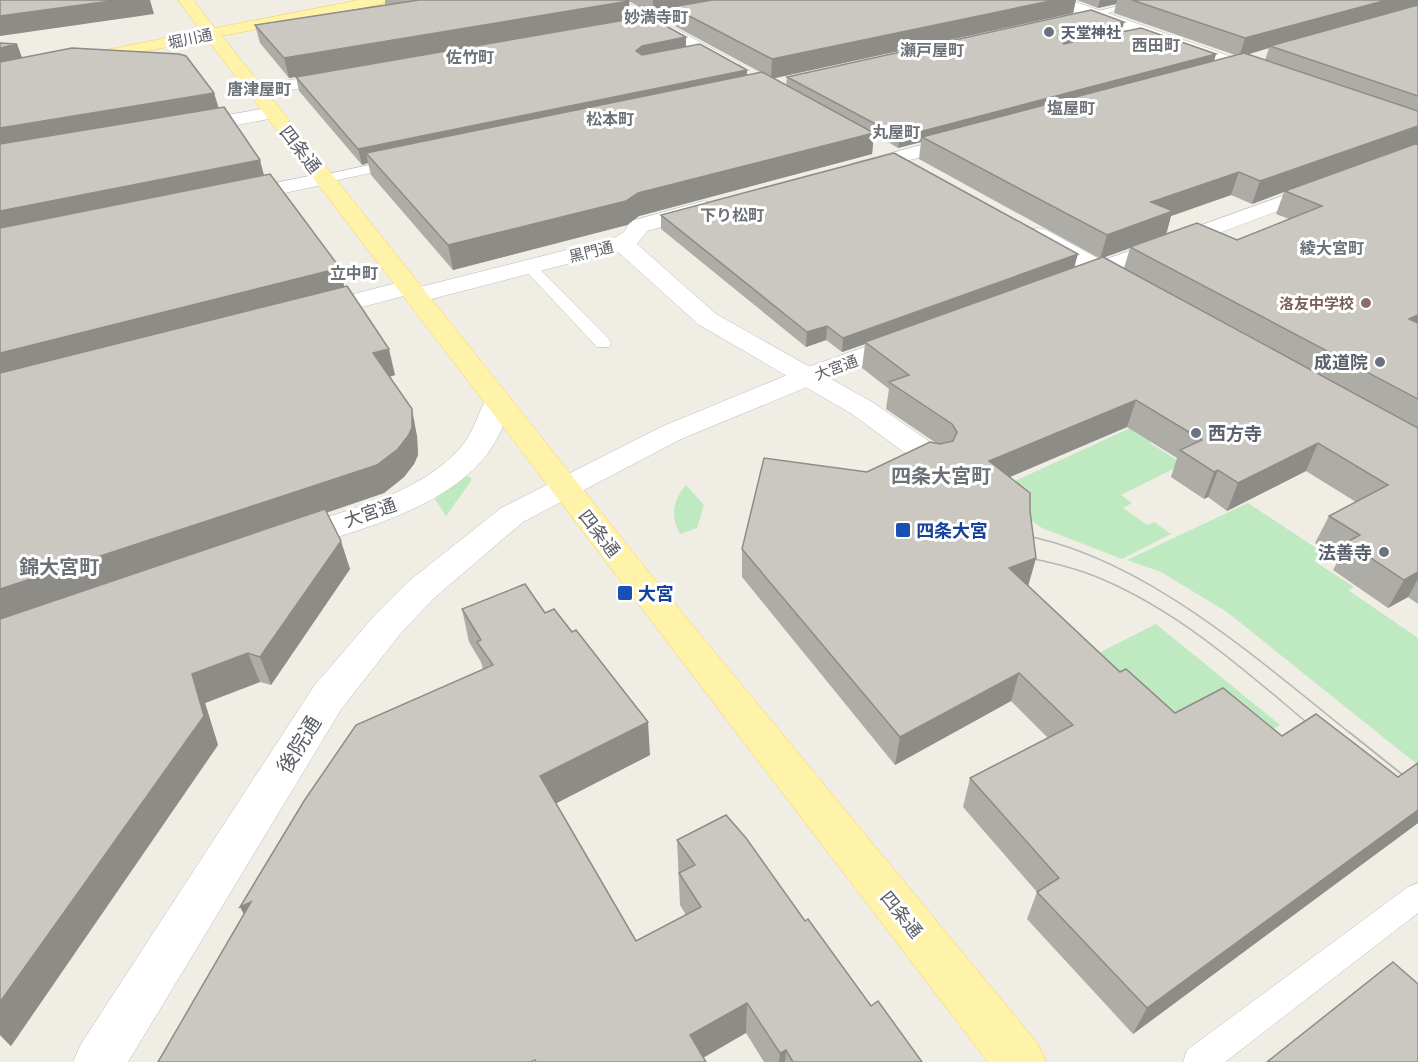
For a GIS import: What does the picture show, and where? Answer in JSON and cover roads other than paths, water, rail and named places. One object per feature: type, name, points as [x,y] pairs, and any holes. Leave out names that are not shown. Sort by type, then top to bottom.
[{"type":"main road","name":"四条通","points":[[185,0],[212,23],[256,91],[498,403],[1020,1062]]},
{"type":"main road","name":"堀川通","points":[[180,24],[212,23],[381,0]]},
{"type":"main road","points":[[265,8],[284,4]]},
{"type":"main road","name":"堀川通","points":[[0,76],[212,23]]},
{"type":"street","points":[[611,0],[651,22],[694,54],[757,80]]},
{"type":"street","points":[[1056,0],[1283,81]]},
{"type":"street","points":[[621,28],[674,18]]},
{"type":"street","points":[[1203,75],[1271,56]]},
{"type":"street","points":[[256,91],[356,74]]},
{"type":"street","points":[[174,130],[273,113]]},
{"type":"street","points":[[840,172],[976,136]]},
{"type":"street","points":[[867,141],[928,174]]},
{"type":"street","points":[[222,201],[324,179]]},
{"type":"street","points":[[1047,289],[1341,180]]},
{"type":"street","name":"黒門通","points":[[283,320],[530,267],[622,243],[632,237],[639,226],[727,202]]},
{"type":"street","points":[[1019,224],[1150,297]]},
{"type":"street","points":[[622,243],[707,319],[862,408],[935,460]]},
{"type":"street","name":"大宮通","points":[[565,488],[671,433],[807,377],[927,333]]},
{"type":"street","name":"大宮通","points":[[267,547],[401,501],[427,489],[454,470],[474,450],[487,429],[498,403]]},
{"type":"street","name":"後院通","points":[[99,1062],[328,696],[388,624],[421,590],[512,515],[565,488]]},
{"type":"lane","points":[[1059,22],[1154,0]]},
{"type":"lane","points":[[1119,36],[1142,31]]},
{"type":"lane","points":[[324,179],[405,161]]},
{"type":"lane","points":[[530,267],[603,343]]},
{"type":"lane","points":[[1199,1062],[1418,896]]},
{"type":"tram line","points":[[1016,534],[1062,545],[1107,563],[1151,586],[1194,612],[1235,642],[1350,733]]},
{"type":"tram line","points":[[1020,556],[1094,576],[1134,594],[1216,648],[1318,732]]},
{"type":"tram line","points":[[1349,732],[1418,787]]},
{"type":"place","name":"天堂神社","points":[[1049,32]]},
{"type":"place","name":"洛友中学校","points":[[1366,303]]},
{"type":"place","name":"成道院","points":[[1380,362]]},
{"type":"place","name":"西方寺","points":[[1196,433]]},
{"type":"place","name":"四条大宮","points":[[903,530]]},
{"type":"place","name":"法善寺","points":[[1384,552]]},
{"type":"place","name":"大宮","points":[[625,593]]},
{"type":"district","name":"妙満寺町","points":[[656,16]]},
{"type":"district","name":"西田町","points":[[1156,44]]},
{"type":"district","name":"瀬戸屋町","points":[[932,49]]},
{"type":"district","name":"佐竹町","points":[[470,56]]},
{"type":"district","name":"唐津屋町","points":[[259,88]]},
{"type":"district","name":"塩屋町","points":[[1071,107]]},
{"type":"district","name":"松本町","points":[[610,118]]},
{"type":"district","name":"丸屋町","points":[[896,131]]},
{"type":"district","name":"下り松町","points":[[732,214]]},
{"type":"district","name":"綾大宮町","points":[[1332,247]]},
{"type":"district","name":"立中町","points":[[354,272]]},
{"type":"district","name":"四条大宮町","points":[[941,475]]},
{"type":"district","name":"錦大宮町","points":[[59,566]]}]
